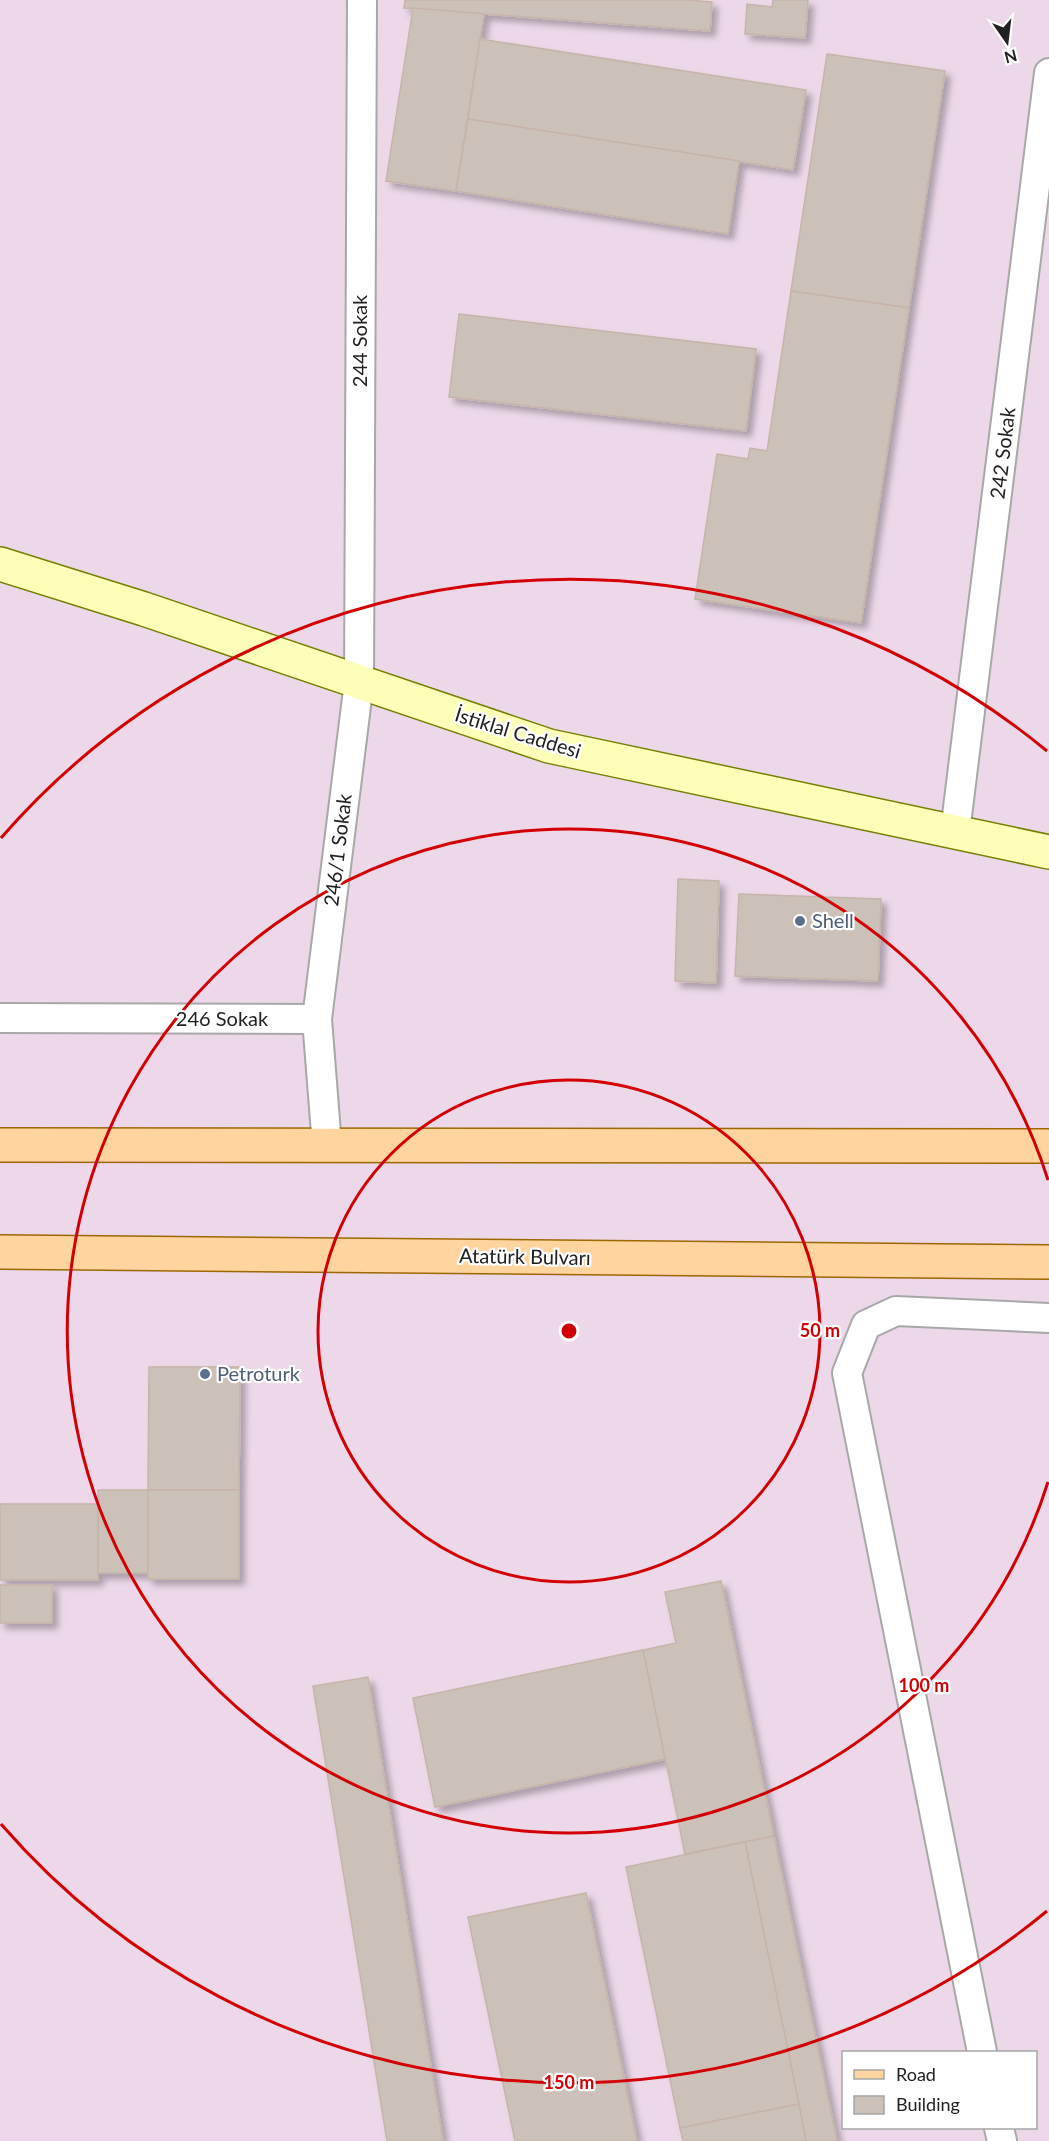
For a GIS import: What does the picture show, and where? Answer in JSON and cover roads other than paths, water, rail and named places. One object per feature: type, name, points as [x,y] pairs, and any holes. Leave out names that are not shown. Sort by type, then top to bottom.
[{"type":"main road","points":[[0,1145],[1049,1146]]},
{"type":"main road","name":"Atatürk Bulvarı","points":[[0,1252],[1049,1262]]},
{"type":"street","name":"244 Sokak","points":[[359,682],[362,0]]},
{"type":"street","name":"242 Sokak","points":[[955,832],[1049,85]]},
{"type":"street","name":"İstiklal Caddesi","points":[[0,564],[144,609],[549,746],[1049,852]]},
{"type":"street","name":"246/1 Sokak","points":[[317,1019],[359,682]]},
{"type":"street","name":"246 Sokak","points":[[0,1018],[317,1019]]},
{"type":"street","points":[[317,1019],[327,1146]]},
{"type":"street","points":[[982,2051],[847,1373],[866,1325],[896,1311],[1049,1318]]},
{"type":"place","name":"Shell","points":[[800,921]]},
{"type":"place","name":"Petroturk","points":[[205,1374]]}]
